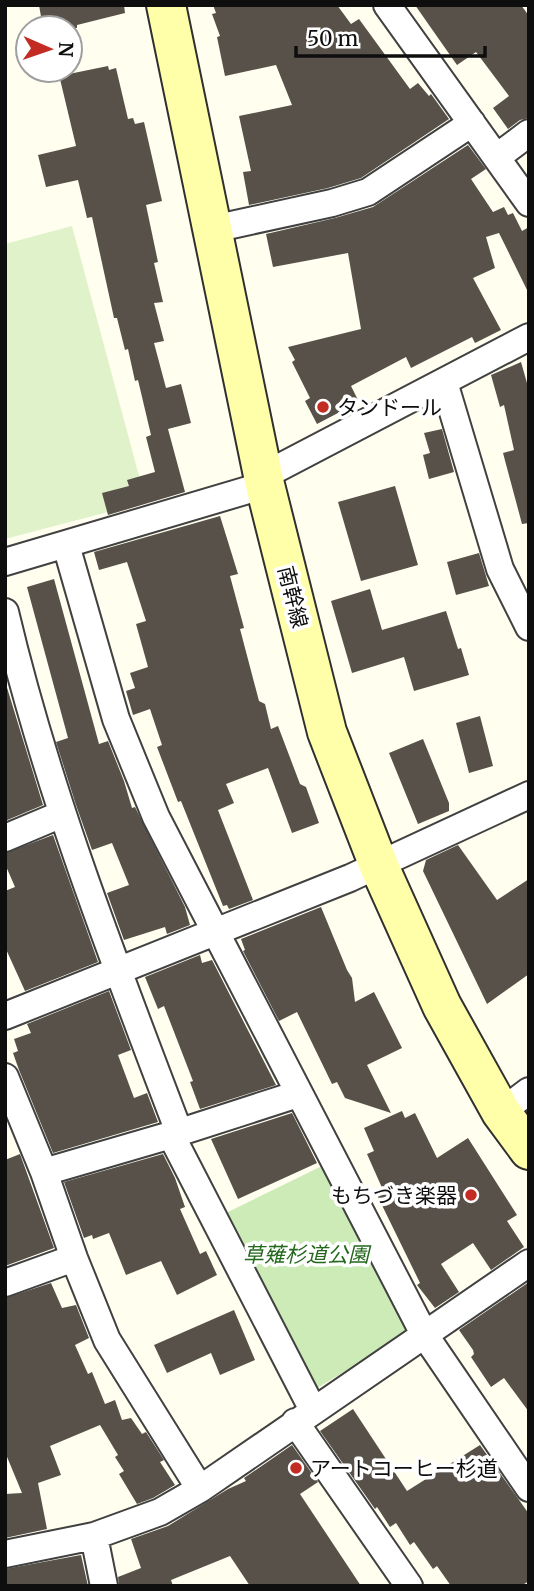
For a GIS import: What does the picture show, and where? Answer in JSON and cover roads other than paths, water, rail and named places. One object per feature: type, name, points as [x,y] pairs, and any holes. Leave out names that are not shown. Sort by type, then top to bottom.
[{"type":"main road","name":"南幹線","points":[[166,5],[264,480],[327,732],[379,866],[442,1006],[515,1101],[529,1150]]},
{"type":"street","points":[[387,5],[529,203]]},
{"type":"street","points":[[213,229],[332,203],[368,192],[472,123]]},
{"type":"street","points":[[496,157],[529,133]]},
{"type":"street","points":[[5,562],[264,480],[529,337]]},
{"type":"street","points":[[444,382],[500,569],[522,597],[529,626]]},
{"type":"street","points":[[65,545],[116,719],[156,817],[424,1334],[529,1488]]},
{"type":"street","points":[[5,612],[11,667],[175,1133],[304,1416],[409,1586]]},
{"type":"street","points":[[5,1016],[117,970],[216,934],[526,802]]},
{"type":"street","points":[[5,838],[62,814]]},
{"type":"street","points":[[5,1077],[107,1340],[200,1489]]},
{"type":"street","points":[[44,1172],[298,1094]]},
{"type":"street","points":[[5,1283],[74,1258]]},
{"type":"street","points":[[5,1554],[94,1536],[160,1512],[200,1489],[529,1263]]},
{"type":"street","points":[[94,1536],[104,1586]]},
{"type":"place","name":"タンドール","points":[[323,407]]},
{"type":"place","name":"もちづき楽器","points":[[471,1195]]},
{"type":"place","name":"アートコーヒー杉道","points":[[296,1468]]},
{"type":"park label","name":"草薙杉道公園","points":[[306,1254]]}]
